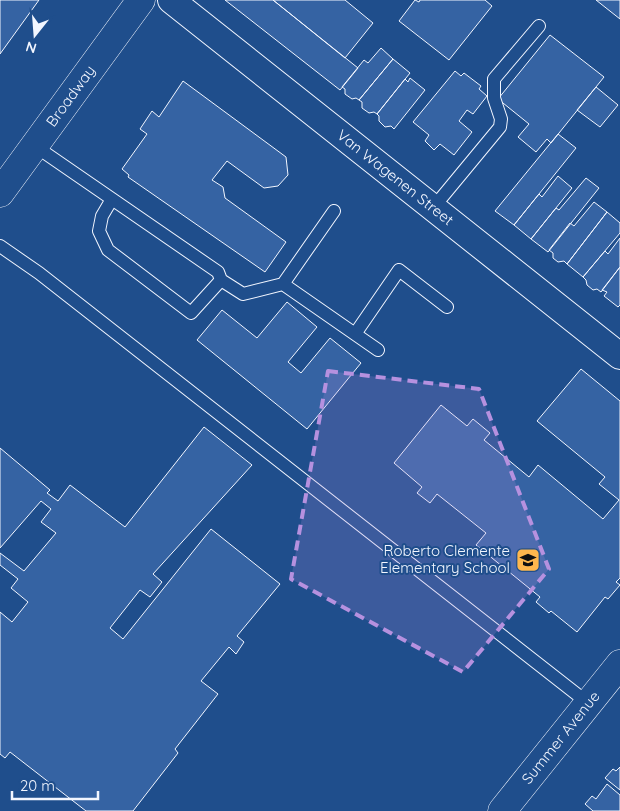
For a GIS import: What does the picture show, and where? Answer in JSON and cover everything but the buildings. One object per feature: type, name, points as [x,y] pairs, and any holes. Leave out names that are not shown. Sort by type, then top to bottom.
[{"type":"main road","name":"Broadway","points":[[0,193],[141,0]]},
{"type":"main road","name":"Summer Avenue","points":[[502,811],[620,664]]},
{"type":"street","name":"Van Wagenen Street","points":[[170,0],[620,356]]},
{"type":"lane","points":[[433,208],[500,127],[501,119],[494,98],[494,79],[539,26]]},
{"type":"lane","points":[[35,146],[218,272],[222,280],[242,294],[282,284],[334,211]]},
{"type":"lane","points":[[112,199],[102,216],[99,231],[108,250],[191,314],[222,280]]},
{"type":"lane","points":[[0,246],[46,279],[588,704]]},
{"type":"lane","points":[[355,334],[399,270],[447,307]]},
{"type":"lane","points":[[282,284],[378,350]]},
{"type":"highlighted area","points":[[328,371],[479,389],[549,569],[463,672],[291,579]]},
{"type":"place","name":"Roberto Clemente Elementary School","points":[[528,560]]}]
